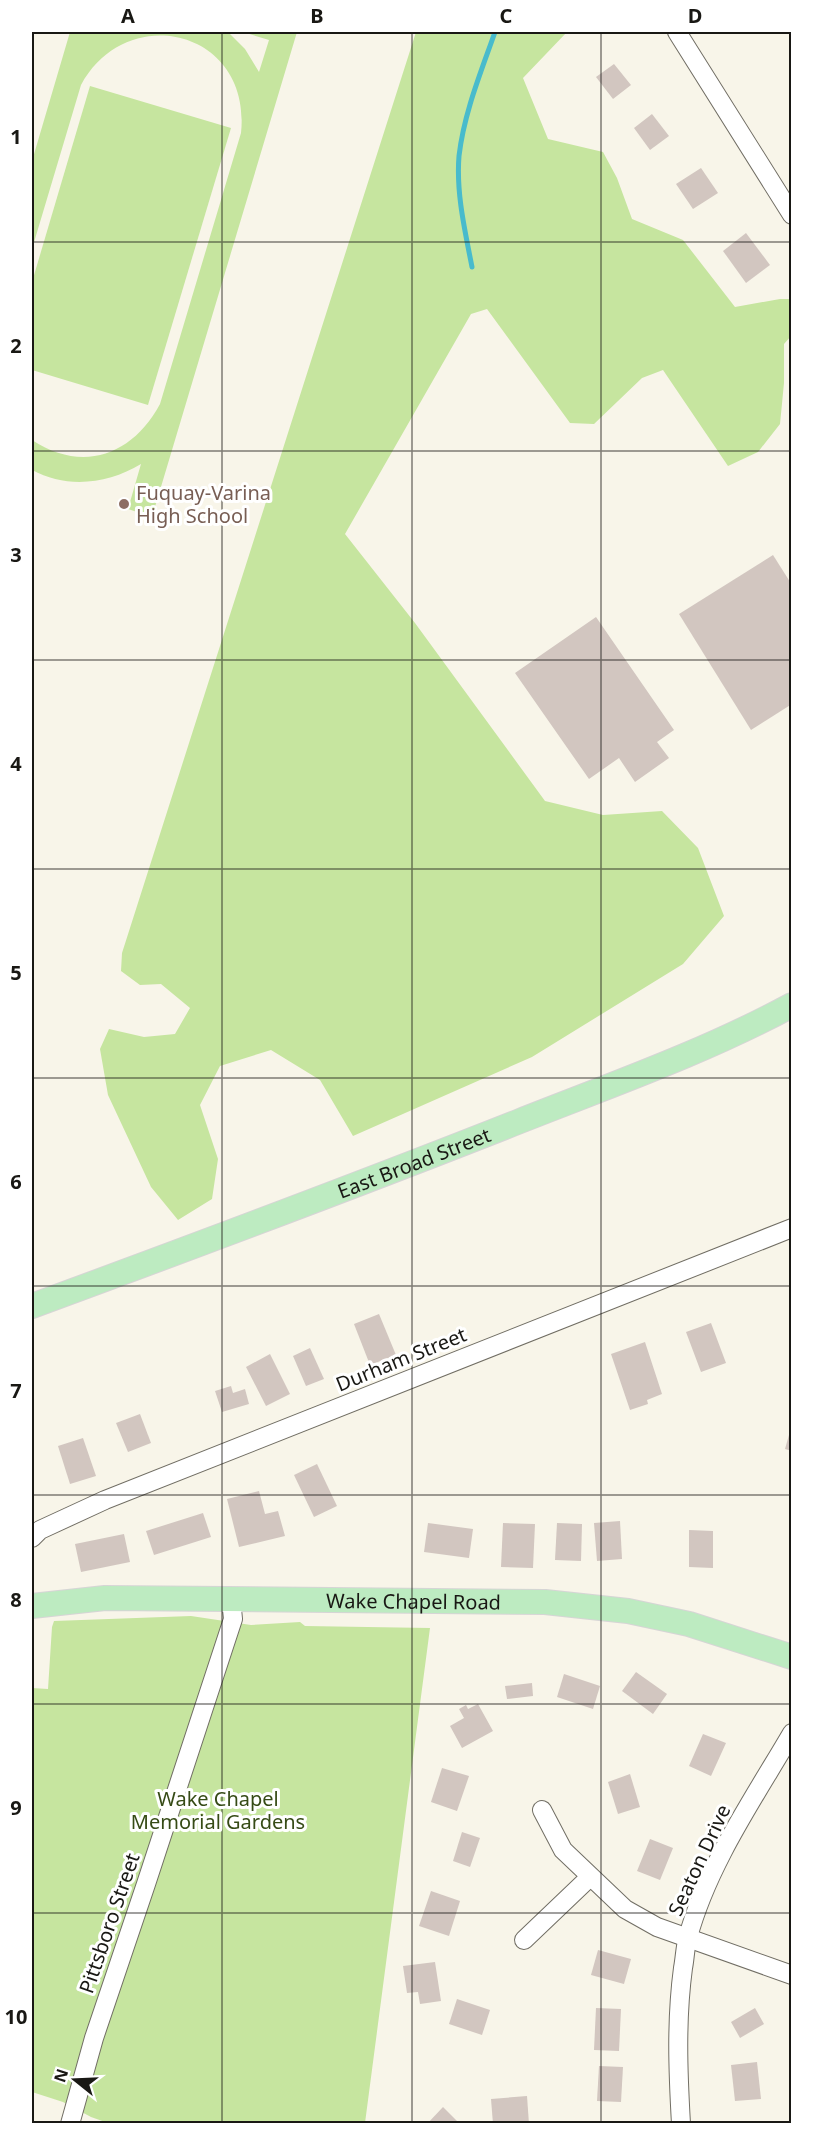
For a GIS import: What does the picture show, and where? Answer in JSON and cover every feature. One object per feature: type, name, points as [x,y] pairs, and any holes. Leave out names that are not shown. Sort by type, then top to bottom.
[{"type":"main road","name":"East Broad Street","points":[[32,1306],[562,1105],[750,1028],[792,1005]]},
{"type":"main road","name":"Wake Chapel Road","points":[[32,1606],[105,1598],[545,1602],[616,1610],[689,1624],[792,1657]]},
{"type":"street","points":[[677,32],[792,215]]},
{"type":"street","name":"Durham Street","points":[[32,1538],[40,1530],[105,1500],[792,1228]]},
{"type":"street","name":"Pittsboro Street","points":[[70,2124],[94,2038],[233,1619],[231,1599]]},
{"type":"street","name":"Seaton Drive","points":[[681,2124],[677,2062],[681,1988],[688,1937],[707,1887],[735,1830],[792,1733]]},
{"type":"street","points":[[542,1810],[563,1850],[625,1910],[657,1927],[792,1975]]},
{"type":"street","points":[[524,1940],[590,1877]]},
{"type":"green space","points":[[70,32],[228,32],[245,49],[259,72],[269,40],[243,32],[297,32],[152,517],[128,509],[141,464],[101,480],[73,482],[59,480],[32,470],[32,440],[69,456],[87,457],[104,454],[120,447],[135,436],[149,422],[160,404],[241,133],[239,98],[227,70],[207,50],[182,38],[155,36],[127,42],[102,58],[81,85],[32,249],[32,161]]},
{"type":"green space","points":[[416,32],[567,32],[523,78],[548,139],[603,152],[617,178],[632,219],[683,240],[735,307],[791,299],[791,336],[784,344],[784,383],[780,424],[758,452],[728,466],[663,370],[642,378],[594,424],[570,423],[487,309],[471,314],[345,534],[415,623],[545,801],[603,815],[662,811],[698,848],[724,916],[683,964],[532,1057],[353,1136],[320,1080],[271,1050],[220,1066],[200,1105],[218,1159],[212,1199],[178,1220],[151,1187],[108,1095],[100,1049],[109,1029],[144,1037],[175,1034],[190,1008],[161,984],[140,985],[121,971],[122,953]]},
{"type":"green space","points":[[90,86],[231,128],[148,405],[32,370],[32,282]]},
{"type":"green space","name":"Wake Chapel Memorial Gardens","points":[[191,1616],[251,1625],[300,1622],[305,1626],[430,1628],[365,2123],[108,2123],[63,2102],[32,2092],[32,1688],[48,1689],[54,1621]]},
{"type":"building","points":[[614,64],[631,85],[613,99],[596,77]]},
{"type":"building","points":[[652,114],[669,136],[650,150],[634,128]]},
{"type":"building","points":[[701,168],[718,193],[693,209],[676,184]]},
{"type":"building","points":[[746,233],[770,265],[746,283],[723,251]]},
{"type":"building","points":[[773,555],[792,585],[792,704],[751,730],[679,614]]},
{"type":"building","points":[[596,617],[674,730],[657,742],[669,758],[635,782],[619,758],[589,779],[515,673]]},
{"type":"building","points":[[379,1314],[396,1355],[370,1365],[354,1324]]},
{"type":"building","points":[[711,1323],[726,1363],[701,1372],[686,1332]]},
{"type":"building","points":[[645,1342],[662,1394],[647,1400],[648,1404],[630,1410],[611,1354]]},
{"type":"building","points":[[310,1348],[324,1379],[306,1386],[293,1356]]},
{"type":"building","points":[[270,1354],[290,1394],[266,1406],[246,1367]]},
{"type":"building","points":[[231,1386],[233,1393],[245,1389],[249,1404],[222,1412],[215,1391]]},
{"type":"building","points":[[140,1414],[151,1443],[128,1452],[116,1423]]},
{"type":"building","points":[[792,1428],[792,1451],[785,1449]]},
{"type":"building","points":[[83,1438],[96,1476],[70,1484],[58,1446]]},
{"type":"building","points":[[317,1464],[337,1506],[314,1517],[294,1475]]},
{"type":"building","points":[[259,1491],[265,1514],[278,1511],[285,1536],[239,1547],[227,1499]]},
{"type":"building","points":[[203,1513],[211,1537],[154,1555],[146,1531]]},
{"type":"building","points":[[620,1521],[622,1559],[597,1561],[594,1523]]},
{"type":"building","points":[[428,1523],[473,1529],[469,1558],[424,1552]]},
{"type":"building","points":[[503,1523],[535,1524],[533,1568],[501,1567]]},
{"type":"building","points":[[557,1523],[582,1524],[581,1561],[555,1560]]},
{"type":"building","points":[[689,1530],[713,1531],[713,1568],[689,1567]]},
{"type":"building","points":[[124,1534],[130,1562],[81,1572],[75,1544]]},
{"type":"building","points":[[636,1672],[667,1694],[653,1714],[622,1691]]},
{"type":"building","points":[[564,1674],[600,1686],[593,1709],[557,1697]]},
{"type":"building","points":[[532,1683],[533,1696],[507,1699],[505,1686]]},
{"type":"building","points":[[478,1704],[493,1731],[462,1748],[450,1726],[464,1718],[459,1709],[466,1705],[468,1709]]},
{"type":"building","points":[[703,1734],[726,1743],[711,1776],[689,1766]]},
{"type":"building","points":[[442,1768],[469,1776],[457,1811],[431,1802]]},
{"type":"building","points":[[630,1774],[640,1807],[618,1814],[608,1782]]},
{"type":"building","points":[[462,1832],[480,1838],[470,1867],[453,1861]]},
{"type":"building","points":[[650,1839],[673,1848],[660,1880],[637,1871]]},
{"type":"building","points":[[431,1891],[460,1901],[449,1936],[419,1926]]},
{"type":"building","points":[[598,1950],[631,1959],[624,1984],[591,1975]]},
{"type":"building","points":[[435,1962],[441,2001],[420,2004],[418,1992],[407,1993],[403,1966]]},
{"type":"building","points":[[457,1999],[490,2010],[482,2035],[449,2024]]},
{"type":"building","points":[[596,2008],[621,2009],[619,2051],[594,2050]]},
{"type":"building","points":[[755,2008],[764,2024],[740,2038],[731,2022]]},
{"type":"building","points":[[757,2062],[761,2099],[735,2101],[731,2065]]},
{"type":"building","points":[[599,2066],[623,2067],[621,2102],[597,2101]]},
{"type":"building","points":[[527,2096],[529,2124],[493,2124],[491,2099]]},
{"type":"building","points":[[443,2107],[460,2124],[427,2124]]},
{"type":"waterway","points":[[472,267],[460,198],[459,156],[469,108],[495,32]]},
{"type":"place","name":"Fuquay-Varina High School","points":[[124,504]]}]
